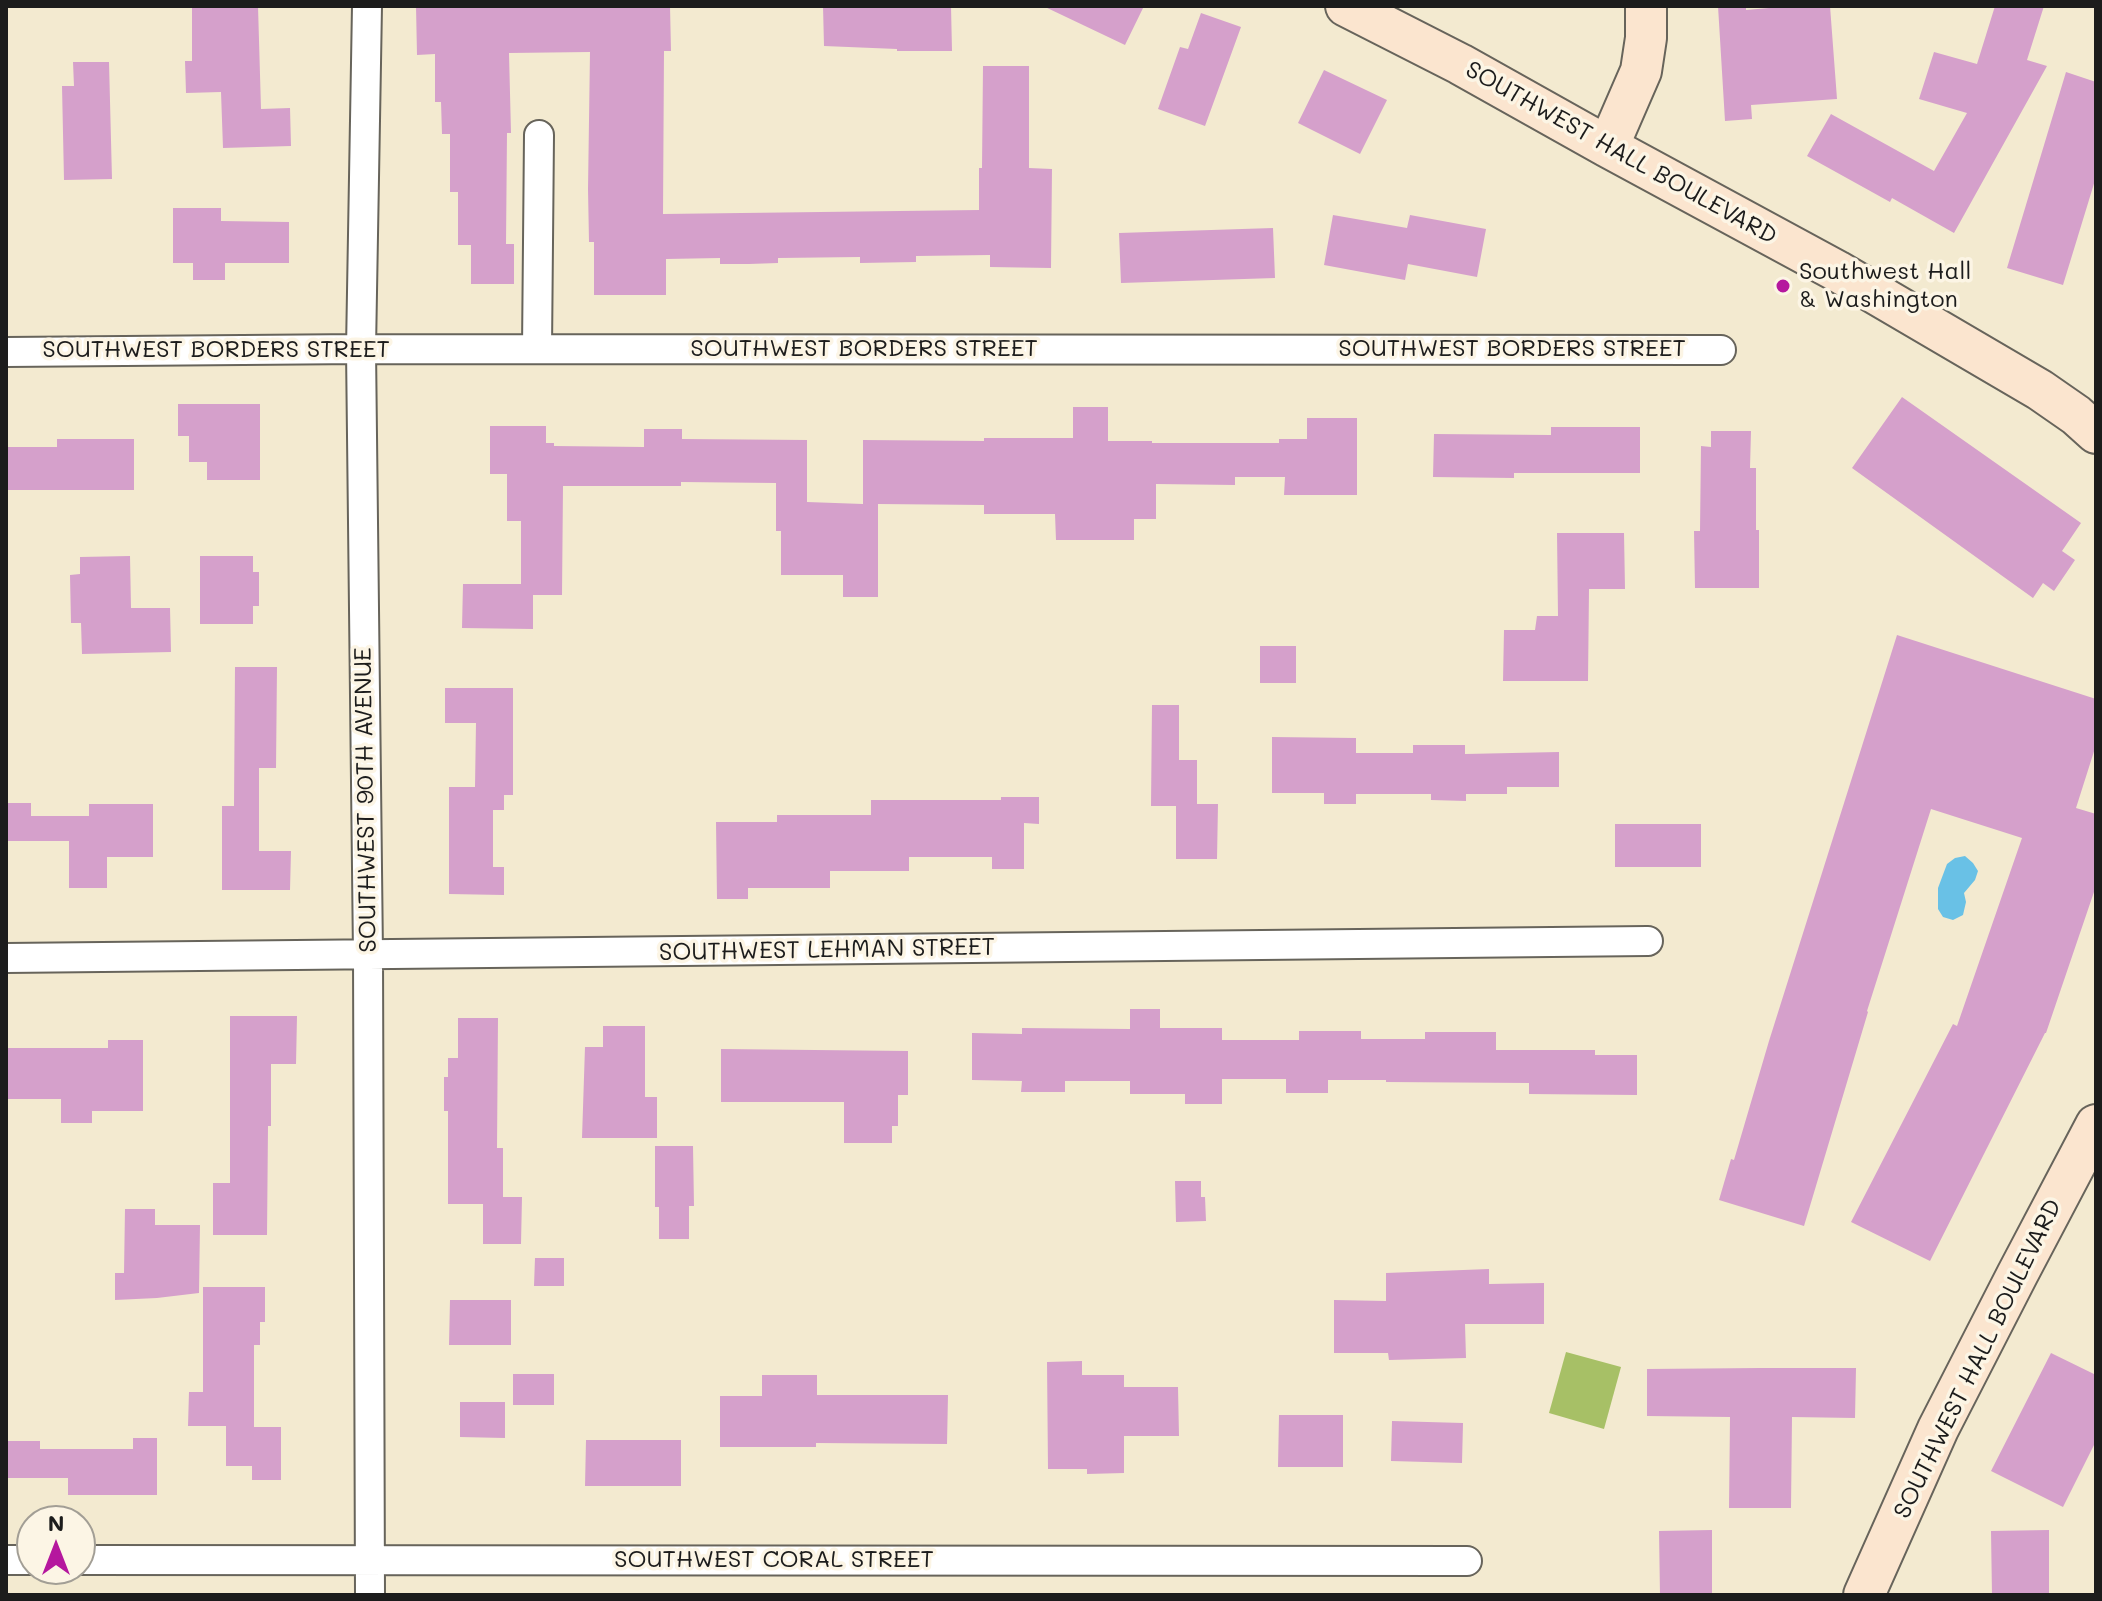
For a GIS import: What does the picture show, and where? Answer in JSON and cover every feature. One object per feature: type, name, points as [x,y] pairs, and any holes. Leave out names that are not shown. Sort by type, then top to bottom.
[{"type":"main road","name":"SOUTHWEST HALL BOULEVARD","points":[[1346,6],[1460,64],[1863,286],[2040,390],[2096,433]]},
{"type":"main road","points":[[1608,147],[1641,71],[1646,38],[1646,6]]},
{"type":"main road","name":"SOUTHWEST HALL BOULEVARD","points":[[1864,1595],[1938,1429],[2096,1125]]},
{"type":"street","name":"SOUTHWEST 90TH AVENUE","points":[[367,6],[361,349],[368,955],[370,1595]]},
{"type":"street","points":[[537,349],[539,135]]},
{"type":"street","name":"SOUTHWEST BORDERS STREET","points":[[6,352],[361,349],[1721,350]]},
{"type":"street","name":"SOUTHWEST LEHMAN STREET","points":[[6,958],[1648,941]]},
{"type":"street","name":"SOUTHWEST CORAL STREET","points":[[96,1560],[1467,1561]]},
{"type":"green space","points":[[1566,1352],[1621,1367],[1604,1429],[1549,1413]]},
{"type":"water","points":[[1965,856],[1978,871],[1964,893],[1966,902],[1963,915],[1953,920],[1943,917],[1938,909],[1938,888],[1947,864]]},
{"type":"building","points":[[192,6],[258,6],[261,109],[290,108],[291,146],[223,148],[221,92],[186,93],[185,61],[192,61]]},
{"type":"building","points":[[416,6],[670,6],[671,51],[664,51],[663,214],[979,210],[983,66],[1029,66],[1029,168],[1052,169],[1051,268],[990,267],[990,255],[916,256],[916,262],[860,263],[860,257],[778,258],[778,263],[749,264],[720,264],[720,258],[666,259],[666,295],[594,295],[594,242],[589,242],[588,189],[590,52],[509,53],[511,133],[507,133],[506,244],[514,244],[514,284],[471,284],[471,245],[458,245],[458,192],[450,192],[450,134],[442,134],[441,102],[435,102],[435,54],[417,55]]},
{"type":"building","points":[[823,6],[951,6],[952,51],[824,46]]},
{"type":"building","points":[[1043,6],[1144,6],[1125,45]]},
{"type":"building","points":[[1718,6],[1746,6],[1746,10],[1830,6],[1837,99],[1751,105],[1752,119],[1725,121]]},
{"type":"building","points":[[1995,6],[2044,6],[2027,60],[2047,66],[1954,233],[1807,156],[1831,114],[1934,171],[1967,113],[1919,99],[1934,52],[1977,64]]},
{"type":"building","points":[[1201,13],[1241,27],[1205,126],[1158,109],[1180,47],[1188,49]]},
{"type":"building","points":[[73,62],[109,62],[112,179],[64,180],[62,86],[74,86]]},
{"type":"building","points":[[1324,70],[1387,100],[1360,154],[1298,123]]},
{"type":"building","points":[[2066,72],[2096,82],[2096,177],[2063,285],[2007,268]]},
{"type":"building","points":[[173,208],[221,208],[221,221],[289,222],[289,263],[225,263],[225,280],[193,280],[193,263],[173,263]]},
{"type":"building","points":[[1333,215],[1407,228],[1410,215],[1486,229],[1477,277],[1408,264],[1405,280],[1324,265]]},
{"type":"building","points":[[1273,228],[1275,278],[1121,283],[1119,233]]},
{"type":"building","points":[[1902,397],[2081,523],[2062,551],[2075,560],[2054,591],[2043,583],[2033,598],[1852,468]]},
{"type":"building","points":[[178,404],[260,404],[260,480],[207,480],[207,462],[189,462],[189,436],[178,436]]},
{"type":"building","points":[[1073,407],[1108,407],[1108,441],[1152,443],[1279,443],[1279,439],[1307,439],[1307,418],[1357,418],[1357,495],[1284,495],[1285,477],[1235,477],[1235,485],[1156,484],[1156,519],[1134,519],[1134,540],[1056,540],[1055,514],[984,514],[984,505],[878,504],[878,597],[843,597],[843,575],[781,575],[781,531],[776,531],[776,483],[563,486],[562,595],[533,595],[533,629],[462,628],[463,584],[521,584],[521,521],[507,521],[507,474],[490,474],[490,426],[546,426],[546,443],[554,443],[554,446],[644,447],[644,429],[682,429],[682,439],[807,440],[807,502],[863,504],[863,440],[1073,438]]},
{"type":"building","points":[[1551,427],[1640,427],[1640,473],[1514,473],[1514,478],[1433,477],[1434,434],[1551,435]]},
{"type":"building","points":[[1711,431],[1751,431],[1750,468],[1756,468],[1759,588],[1695,588],[1694,531],[1700,531],[1701,446],[1711,447]]},
{"type":"building","points":[[57,439],[134,439],[134,490],[6,490],[6,447],[57,447]]},
{"type":"building","points":[[1557,533],[1624,533],[1625,589],[1589,589],[1588,681],[1503,681],[1504,630],[1535,630],[1537,616],[1558,616]]},
{"type":"building","points":[[130,556],[131,608],[170,608],[171,652],[82,654],[81,623],[71,623],[70,575],[80,574],[80,557]]},
{"type":"building","points":[[200,556],[253,556],[253,572],[259,572],[259,606],[253,606],[253,624],[200,624]]},
{"type":"building","points":[[1897,635],[2096,699],[2096,745],[2076,808],[2096,814],[2096,886],[2046,1033],[1930,1261],[1851,1222],[1953,1024],[1957,1026],[2022,838],[1931,809],[1804,1226],[1719,1200]]},
{"type":"building","points":[[1260,646],[1296,646],[1296,683],[1260,683]]},
{"type":"building","points":[[235,667],[277,667],[276,768],[259,768],[259,851],[291,851],[290,890],[222,890],[222,806],[234,806]]},
{"type":"building","points":[[445,688],[513,688],[513,795],[504,795],[504,810],[493,810],[493,867],[504,867],[504,895],[449,894],[449,787],[475,787],[476,723],[445,723]]},
{"type":"building","points":[[1152,705],[1179,705],[1179,760],[1197,760],[1197,804],[1218,804],[1217,859],[1176,859],[1176,806],[1151,806]]},
{"type":"building","points":[[1272,737],[1356,738],[1356,753],[1413,753],[1413,745],[1465,745],[1465,754],[1559,752],[1559,787],[1507,787],[1507,794],[1466,794],[1466,801],[1431,800],[1431,794],[1356,794],[1356,804],[1324,804],[1324,793],[1272,793]]},
{"type":"building","points":[[1001,797],[1039,797],[1039,824],[1024,823],[1024,869],[992,869],[992,857],[909,857],[909,871],[830,871],[830,888],[748,888],[748,899],[717,899],[716,822],[777,822],[777,815],[871,815],[871,800],[1001,800]]},
{"type":"building","points":[[6,803],[31,803],[31,816],[89,816],[89,804],[153,804],[153,857],[107,857],[107,888],[69,888],[69,841],[6,841]]},
{"type":"building","points":[[1615,824],[1701,824],[1701,867],[1615,867]]},
{"type":"building","points":[[1130,1009],[1160,1009],[1160,1028],[1222,1028],[1222,1040],[1299,1040],[1299,1031],[1361,1031],[1361,1039],[1425,1039],[1425,1032],[1496,1032],[1496,1050],[1595,1050],[1595,1055],[1637,1055],[1637,1095],[1529,1094],[1529,1083],[1386,1080],[1328,1080],[1328,1093],[1286,1093],[1286,1079],[1222,1079],[1222,1104],[1185,1104],[1185,1094],[1130,1094],[1130,1081],[1065,1081],[1065,1092],[1021,1092],[1022,1081],[972,1080],[972,1033],[1022,1034],[1022,1028],[1130,1029]]},
{"type":"building","points":[[230,1016],[297,1016],[296,1064],[271,1064],[267,1235],[213,1235],[213,1183],[230,1183]]},
{"type":"building","points":[[458,1018],[498,1018],[497,1148],[503,1148],[503,1197],[522,1197],[521,1244],[483,1244],[483,1204],[448,1204],[448,1111],[444,1111],[444,1077],[448,1077],[448,1058],[458,1058]]},
{"type":"building","points":[[603,1026],[645,1026],[645,1097],[657,1097],[657,1138],[582,1138],[585,1047],[603,1047]]},
{"type":"building","points":[[108,1040],[143,1040],[143,1111],[92,1111],[92,1123],[61,1123],[61,1099],[6,1099],[6,1048],[108,1048]]},
{"type":"building","points":[[721,1049],[908,1051],[908,1095],[898,1095],[898,1126],[892,1126],[892,1143],[844,1143],[844,1102],[721,1102]]},
{"type":"building","points":[[655,1146],[693,1146],[694,1206],[689,1206],[689,1239],[659,1239],[659,1207],[655,1207]]},
{"type":"building","points":[[1175,1181],[1201,1181],[1206,1221],[1176,1222]]},
{"type":"building","points":[[125,1209],[155,1209],[155,1225],[200,1225],[199,1293],[115,1300],[115,1273],[124,1273]]},
{"type":"building","points":[[535,1258],[564,1258],[564,1286],[534,1286]]},
{"type":"building","points":[[1489,1269],[1489,1284],[1544,1283],[1544,1324],[1465,1324],[1466,1358],[1389,1360],[1388,1353],[1334,1353],[1334,1300],[1386,1301],[1386,1273]]},
{"type":"building","points":[[203,1287],[265,1287],[265,1322],[260,1322],[260,1345],[254,1345],[254,1427],[281,1427],[281,1480],[252,1480],[252,1466],[226,1466],[226,1426],[188,1426],[189,1392],[203,1392]]},
{"type":"building","points":[[450,1300],[511,1300],[511,1345],[449,1345]]},
{"type":"building","points":[[2051,1353],[2096,1375],[2096,1441],[2063,1507],[1991,1471]]},
{"type":"building","points":[[1082,1361],[1082,1375],[1124,1375],[1124,1387],[1178,1387],[1179,1436],[1124,1436],[1124,1473],[1087,1474],[1087,1469],[1048,1469],[1047,1362]]},
{"type":"building","points":[[1856,1368],[1855,1418],[1792,1417],[1791,1508],[1729,1508],[1730,1417],[1647,1416],[1647,1369]]},
{"type":"building","points":[[513,1374],[554,1374],[554,1405],[513,1405]]},
{"type":"building","points":[[762,1375],[817,1375],[817,1395],[948,1395],[947,1444],[816,1443],[816,1447],[720,1447],[720,1396],[762,1396]]},
{"type":"building","points":[[460,1402],[505,1402],[505,1438],[460,1437]]},
{"type":"building","points":[[1279,1415],[1343,1415],[1343,1467],[1278,1467]]},
{"type":"building","points":[[1392,1421],[1463,1423],[1462,1463],[1391,1461]]},
{"type":"building","points":[[133,1438],[157,1438],[157,1495],[68,1495],[68,1478],[6,1478],[6,1441],[40,1441],[40,1449],[133,1449]]},
{"type":"building","points":[[586,1440],[681,1440],[681,1486],[585,1486]]},
{"type":"building","points":[[1712,1530],[1712,1595],[1660,1595],[1659,1531]]},
{"type":"building","points":[[2049,1530],[2049,1595],[1992,1595],[1991,1531]]},
{"type":"place","name":"Southwest Hall & Washington","points":[[1783,286]]}]
